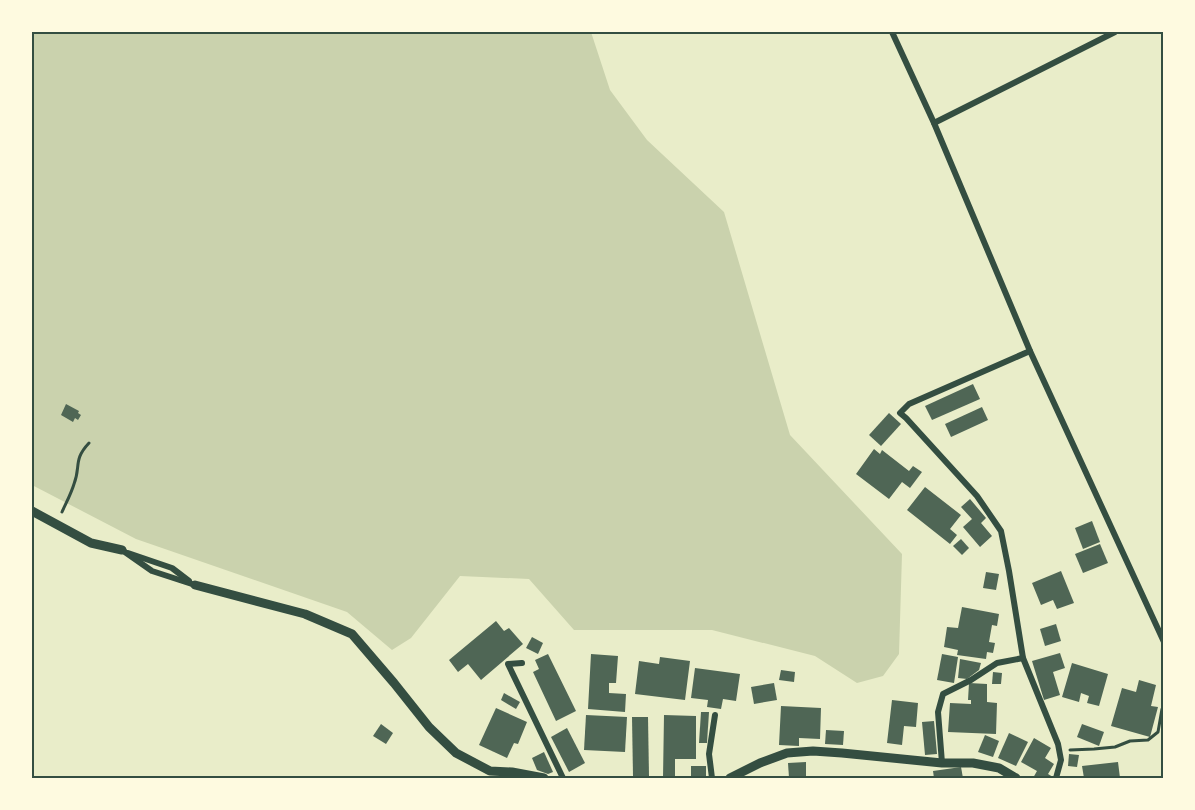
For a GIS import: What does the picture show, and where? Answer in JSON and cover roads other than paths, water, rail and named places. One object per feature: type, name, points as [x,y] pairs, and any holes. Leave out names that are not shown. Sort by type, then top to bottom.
[{"type":"street","points":[[892,32],[934,123],[1030,351],[1164,642]]},
{"type":"street","points":[[934,123],[1115,32]]},
{"type":"street","points":[[1030,351],[909,404],[900,413],[977,496],[1001,531],[1023,658],[1054,732],[1061,760],[1056,778]]},
{"type":"street","points":[[32,511],[91,543],[122,550],[172,568],[195,585],[305,614],[352,634],[429,727],[456,753],[488,775],[512,772],[544,778]]},
{"type":"street","points":[[942,763],[938,712],[943,694],[997,663],[1023,658]]},
{"type":"street","points":[[522,663],[508,664],[563,778]]},
{"type":"street","points":[[712,778],[709,754],[716,715]]},
{"type":"street","points":[[730,778],[787,753],[813,751],[942,763],[973,763],[999,768],[1016,778]]}]
